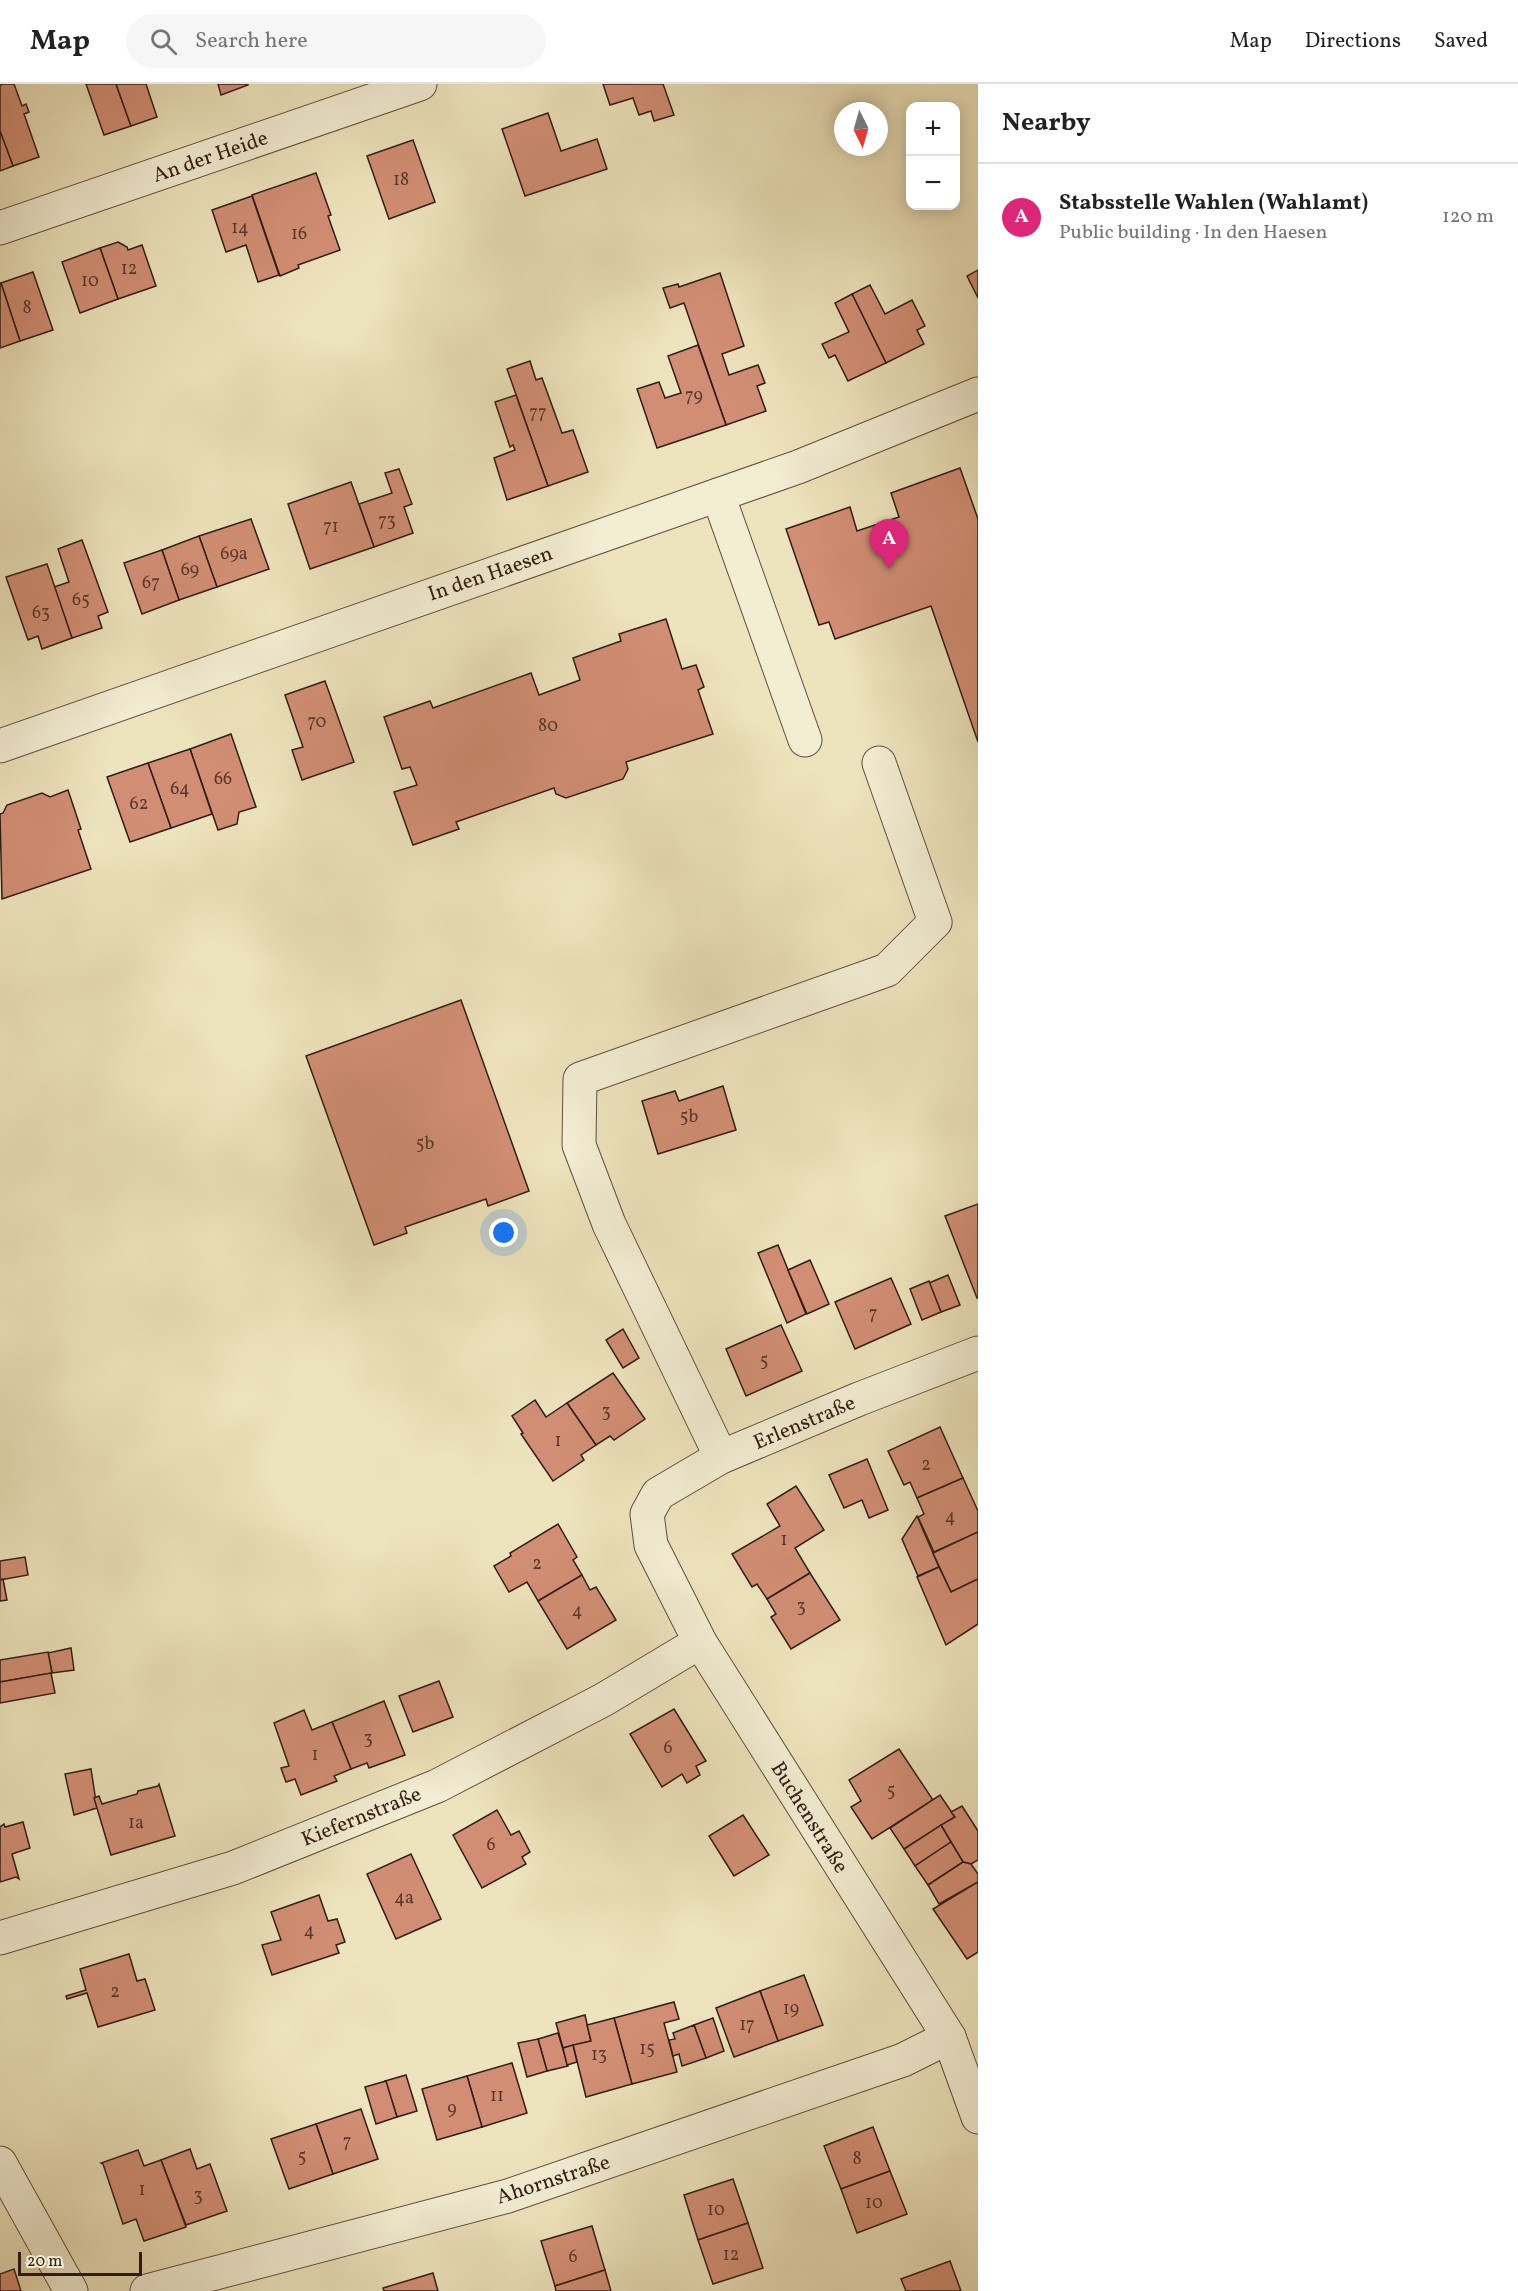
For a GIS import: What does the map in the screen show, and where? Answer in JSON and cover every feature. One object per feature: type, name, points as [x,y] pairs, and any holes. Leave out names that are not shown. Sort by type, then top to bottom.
[{"type":"street","name":"An der Heide","points":[[0,228],[420,84]]},
{"type":"street","name":"In den Haesen","points":[[0,746],[798,467],[978,394]]},
{"type":"street","points":[[718,495],[805,740]]},
{"type":"street","points":[[722,1457],[609,1224],[579,1145],[580,1079],[887,970],[935,922],[879,763]]},
{"type":"street","name":"Erlenstraße","points":[[647,1514],[657,1494],[722,1457],[859,1399],[978,1353]]},
{"type":"street","name":"Buchenstraße","points":[[647,1514],[651,1545],[700,1642],[949,2037],[978,2117]]},
{"type":"street","name":"Kiefernstraße","points":[[0,1938],[233,1868],[436,1786],[603,1700],[700,1642]]},
{"type":"street","name":"Ahornstraße","points":[[147,2291],[508,2196],[903,2060],[949,2037]]},
{"type":"street","points":[[0,2163],[71,2291]]},
{"type":"building","points":[[14,84],[22,106],[26,104],[29,112],[24,114],[39,157],[13,166],[0,131],[0,85]]},
{"type":"building","points":[[86,84],[116,84],[131,126],[104,135]]},
{"type":"building","points":[[116,84],[146,84],[157,117],[131,126]]},
{"type":"building","points":[[218,84],[248,84],[248,85],[221,95]]},
{"type":"building","points":[[603,84],[663,84],[674,115],[654,121],[651,111],[639,115],[633,98],[610,105]]},
{"type":"building","points":[[548,113],[561,151],[597,139],[607,169],[525,196],[502,129]]},
{"type":"building","points":[[0,131],[13,166],[0,171]]},
{"type":"building","points":[[413,140],[435,202],[389,219],[367,156]]},
{"type":"building","points":[[316,173],[331,215],[328,216],[340,250],[298,265],[299,268],[280,276],[252,195]]},
{"type":"building","points":[[252,196],[279,275],[258,282],[246,245],[226,252],[212,210]]},
{"type":"building","points":[[118,242],[128,250],[142,245],[156,286],[118,299],[100,248]]},
{"type":"building","points":[[100,248],[118,299],[80,313],[62,262]]},
{"type":"building","points":[[978,270],[978,298],[967,276]]},
{"type":"building","points":[[33,272],[53,330],[20,341],[1,283]]},
{"type":"building","points":[[720,273],[744,346],[722,354],[729,375],[758,365],[765,383],[757,386],[766,411],[726,425],[684,303],[670,308],[663,288],[678,284],[679,287]]},
{"type":"building","points":[[0,284],[20,341],[0,348]]},
{"type":"building","points":[[870,285],[885,314],[912,300],[925,326],[917,330],[924,344],[886,363],[852,294]]},
{"type":"building","points":[[852,294],[886,363],[848,381],[835,355],[829,358],[822,344],[849,332],[835,303]]},
{"type":"building","points":[[698,345],[726,425],[657,448],[637,389],[659,382],[665,398],[681,393],[668,356]]},
{"type":"building","points":[[530,361],[536,380],[542,378],[562,433],[573,430],[588,472],[548,486],[507,369]]},
{"type":"building","points":[[516,395],[548,486],[507,500],[494,458],[515,450],[513,445],[510,447],[495,402]]},
{"type":"building","points":[[960,468],[978,519],[978,742],[931,606],[835,639],[829,622],[819,625],[786,529],[850,507],[857,531],[899,517],[891,493]]},
{"type":"building","points":[[399,469],[412,504],[404,507],[413,533],[374,547],[359,504],[392,493],[385,473]]},
{"type":"building","points":[[351,482],[374,547],[310,569],[288,504]]},
{"type":"building","points":[[251,519],[269,569],[217,587],[199,536]]},
{"type":"building","points":[[199,536],[217,587],[179,600],[162,550]]},
{"type":"building","points":[[82,540],[108,612],[98,616],[102,628],[72,638],[54,587],[69,582],[58,549]]},
{"type":"building","points":[[162,550],[179,600],[142,614],[124,563]]},
{"type":"building","points":[[47,564],[72,638],[42,649],[38,636],[28,640],[6,577]]},
{"type":"building","points":[[666,619],[682,669],[696,665],[704,687],[698,690],[713,734],[626,762],[628,769],[623,779],[566,798],[556,794],[554,788],[456,822],[459,829],[413,845],[394,792],[417,785],[410,767],[402,769],[384,717],[430,701],[433,708],[531,673],[539,695],[580,680],[573,658],[621,641],[619,634]]},
{"type":"building","points":[[325,681],[354,762],[302,780],[292,750],[303,747],[285,695]]},
{"type":"building","points":[[231,734],[256,807],[239,812],[237,824],[218,830],[190,749]]},
{"type":"building","points":[[190,749],[212,814],[171,828],[148,763]]},
{"type":"building","points":[[148,763],[171,828],[130,842],[107,777]]},
{"type":"building","points":[[68,790],[91,869],[2,899],[0,814],[7,805],[42,793],[50,797]]},
{"type":"building","points":[[461,1000],[529,1191],[488,1206],[486,1199],[405,1227],[407,1233],[374,1245],[306,1056]]},
{"type":"building","points":[[723,1086],[736,1130],[658,1154],[642,1101],[675,1091],[679,1101]]},
{"type":"building","points":[[978,1204],[978,1298],[977,1298],[945,1216]]},
{"type":"building","points":[[778,1245],[806,1314],[787,1323],[758,1253]]},
{"type":"building","points":[[810,1260],[829,1304],[807,1314],[788,1270]]},
{"type":"building","points":[[948,1275],[960,1305],[941,1312],[929,1283]]},
{"type":"building","points":[[891,1278],[911,1324],[855,1349],[835,1302]]},
{"type":"building","points":[[929,1281],[941,1312],[922,1320],[910,1289]]},
{"type":"building","points":[[781,1325],[802,1371],[746,1396],[726,1349]]},
{"type":"building","points":[[623,1329],[639,1358],[623,1368],[606,1340]]},
{"type":"building","points":[[613,1373],[645,1419],[614,1440],[610,1436],[596,1445],[567,1403]]},
{"type":"building","points":[[535,1400],[546,1417],[567,1403],[596,1445],[581,1455],[584,1460],[553,1481],[521,1434],[523,1433],[512,1416]]},
{"type":"building","points":[[940,1427],[963,1478],[917,1498],[910,1482],[904,1485],[888,1451]]},
{"type":"building","points":[[867,1459],[888,1510],[869,1518],[862,1500],[844,1508],[829,1475]]},
{"type":"building","points":[[963,1478],[978,1511],[978,1532],[934,1552],[918,1517],[924,1514],[917,1498]]},
{"type":"building","points":[[796,1486],[824,1530],[795,1548],[810,1573],[767,1599],[757,1584],[752,1587],[732,1554],[780,1526],[767,1504]]},
{"type":"building","points":[[917,1516],[939,1567],[918,1576],[902,1539]]},
{"type":"building","points":[[558,1524],[577,1557],[573,1560],[582,1575],[538,1601],[527,1582],[509,1592],[494,1566],[511,1556],[510,1553]]},
{"type":"building","points":[[978,1532],[978,1579],[951,1592],[933,1553]]},
{"type":"building","points":[[25,1557],[28,1575],[0,1580],[0,1561]]},
{"type":"building","points":[[939,1567],[951,1592],[978,1579],[978,1624],[946,1645],[917,1577]]},
{"type":"building","points":[[810,1573],[840,1620],[791,1649],[771,1617],[776,1614],[767,1599]]},
{"type":"building","points":[[582,1575],[590,1590],[596,1587],[616,1620],[567,1649],[538,1601]]},
{"type":"building","points":[[3,1579],[7,1600],[0,1601],[0,1580]]},
{"type":"building","points":[[71,1648],[74,1670],[52,1673],[48,1653]]},
{"type":"building","points":[[48,1652],[52,1673],[0,1682],[0,1660]]},
{"type":"building","points":[[51,1673],[55,1693],[0,1703],[0,1682]]},
{"type":"building","points":[[439,1681],[453,1717],[413,1732],[399,1696]]},
{"type":"building","points":[[384,1701],[405,1755],[369,1768],[367,1763],[351,1769],[332,1722]]},
{"type":"building","points":[[674,1709],[706,1761],[696,1766],[700,1775],[687,1783],[682,1774],[662,1787],[630,1734]]},
{"type":"building","points":[[304,1710],[312,1730],[332,1722],[351,1769],[334,1776],[337,1781],[301,1795],[295,1779],[286,1782],[281,1768],[289,1766],[274,1723]]},
{"type":"building","points":[[899,1749],[933,1800],[872,1839],[851,1807],[861,1801],[849,1780]]},
{"type":"building","points":[[91,1769],[97,1808],[74,1815],[65,1774]]},
{"type":"building","points":[[159,1784],[175,1836],[111,1855],[94,1798],[99,1796],[102,1804],[137,1794],[138,1791]]},
{"type":"building","points":[[940,1795],[955,1817],[904,1849],[890,1828]]},
{"type":"building","points":[[962,1806],[978,1831],[978,1860],[971,1864],[963,1862],[941,1825],[955,1817],[951,1812]]},
{"type":"building","points":[[497,1810],[511,1835],[519,1831],[530,1852],[522,1857],[526,1864],[482,1888],[453,1835]]},
{"type":"building","points":[[743,1815],[769,1855],[734,1876],[709,1836]]},
{"type":"building","points":[[23,1822],[30,1848],[12,1854],[19,1879],[16,1877],[0,1882],[0,1827],[4,1824],[5,1827]]},
{"type":"building","points":[[941,1825],[951,1842],[915,1866],[904,1849]]},
{"type":"building","points":[[951,1842],[963,1862],[928,1885],[915,1866]]},
{"type":"building","points":[[411,1854],[441,1919],[396,1939],[367,1874]]},
{"type":"building","points":[[963,1862],[971,1864],[978,1874],[978,1882],[939,1904],[928,1885]]},
{"type":"building","points":[[978,1882],[978,1952],[967,1959],[933,1909]]},
{"type":"building","points":[[319,1895],[328,1921],[337,1919],[345,1942],[336,1945],[339,1953],[272,1975],[262,1945],[281,1940],[271,1912]]},
{"type":"building","points":[[129,1954],[137,1981],[145,1979],[155,2010],[98,2027],[87,1993],[67,1999],[66,1996],[86,1990],[80,1969]]},
{"type":"building","points":[[804,1975],[823,2025],[778,2041],[760,1991]]},
{"type":"building","points":[[760,1991],[778,2041],[734,2057],[716,2008]]},
{"type":"building","points":[[674,2002],[679,2019],[664,2023],[677,2072],[632,2084],[614,2018]]},
{"type":"building","points":[[585,2015],[591,2041],[563,2048],[556,2023]]},
{"type":"building","points":[[614,2018],[632,2084],[586,2097],[573,2045],[591,2041],[587,2025]]},
{"type":"building","points":[[713,2018],[724,2051],[706,2058],[694,2025]]},
{"type":"building","points":[[694,2025],[706,2058],[682,2066],[679,2054],[673,2056],[669,2040],[675,2039],[673,2033]]},
{"type":"building","points":[[558,2033],[568,2066],[547,2071],[538,2039]]},
{"type":"building","points":[[538,2039],[547,2071],[527,2077],[518,2043]]},
{"type":"building","points":[[573,2045],[577,2062],[567,2065],[563,2048]]},
{"type":"building","points":[[512,2063],[527,2113],[482,2127],[467,2076]]},
{"type":"building","points":[[406,2075],[417,2111],[397,2117],[385,2081]]},
{"type":"building","points":[[467,2076],[482,2127],[437,2140],[422,2089]]},
{"type":"building","points":[[386,2081],[397,2117],[376,2124],[365,2087]]},
{"type":"building","points":[[361,2109],[378,2159],[333,2174],[316,2124]]},
{"type":"building","points":[[316,2124],[333,2174],[289,2189],[271,2139]]},
{"type":"building","points":[[873,2127],[890,2171],[841,2189],[824,2146]]},
{"type":"building","points":[[190,2149],[197,2169],[210,2164],[227,2211],[186,2225],[161,2160]]},
{"type":"building","points":[[138,2150],[144,2166],[161,2160],[186,2227],[144,2241],[136,2219],[123,2224],[101,2163]]},
{"type":"building","points":[[890,2171],[907,2214],[857,2233],[841,2189]]},
{"type":"building","points":[[733,2179],[748,2223],[698,2240],[684,2195]]},
{"type":"building","points":[[748,2223],[763,2268],[713,2284],[698,2240]]},
{"type":"building","points":[[592,2226],[605,2270],[555,2286],[541,2241]]},
{"type":"building","points":[[950,2261],[961,2291],[906,2291],[901,2279]]},
{"type":"building","points":[[14,2269],[21,2291],[0,2291],[0,2274]]},
{"type":"building","points":[[605,2270],[611,2291],[556,2291],[555,2286]]},
{"type":"building","points":[[433,2273],[438,2291],[384,2291],[383,2288]]},
{"type":"place","name":"Stabsstelle Wahlen (Wahlamt)","points":[[889,569]]}]
